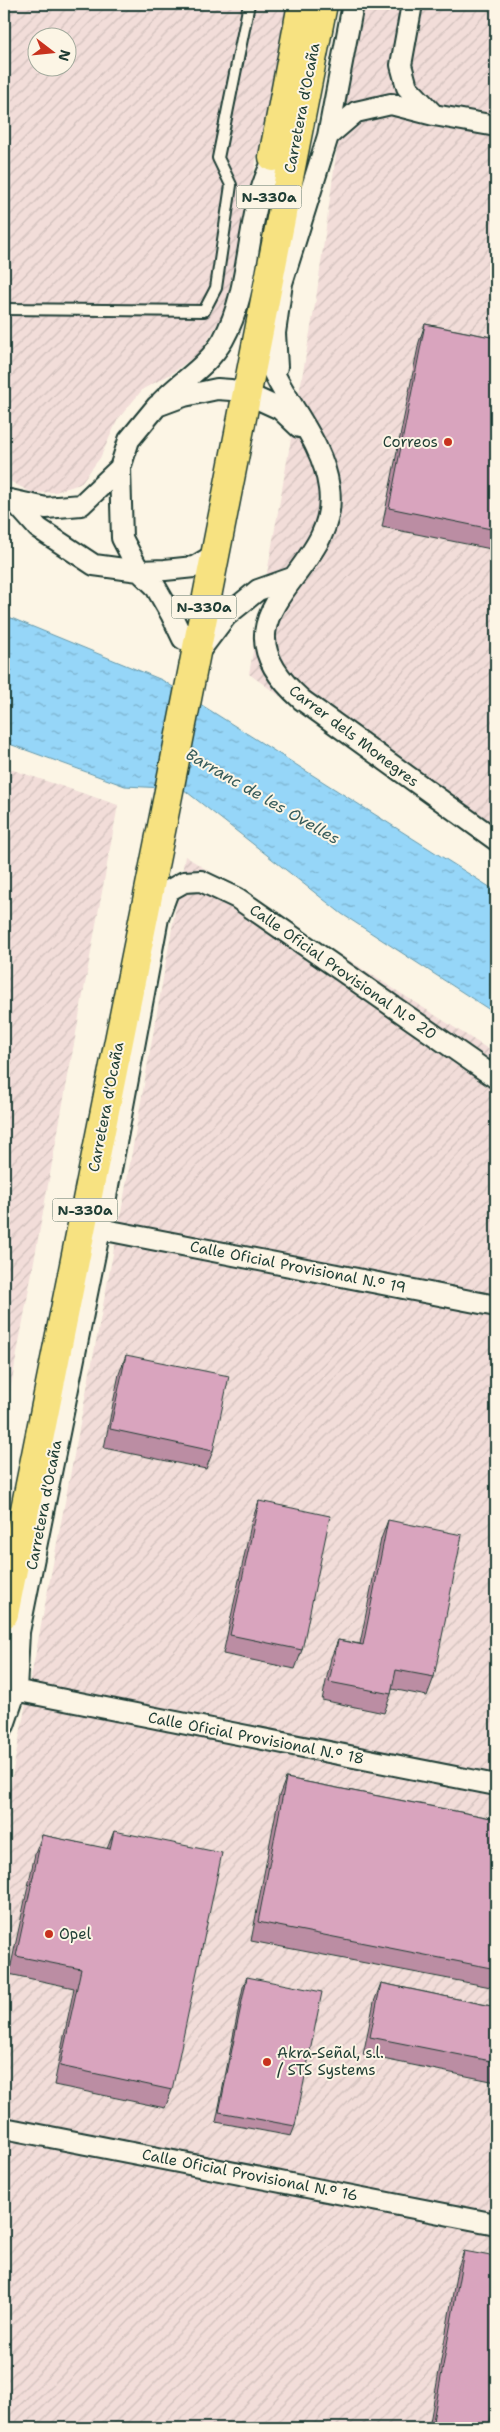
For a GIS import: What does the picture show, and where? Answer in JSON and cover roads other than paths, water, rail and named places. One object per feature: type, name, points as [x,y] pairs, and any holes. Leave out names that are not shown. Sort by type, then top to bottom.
[{"type":"main road","name":"Carretera d'Ocaña","points":[[4,1614],[186,651],[239,392],[271,187],[271,165],[302,4]]},
{"type":"main road","name":"Carretera d'Ocaña","points":[[239,392],[257,334],[273,292],[323,4]]},
{"type":"main road","name":"Carretera d'Ocaña","points":[[4,1556],[158,804]]},
{"type":"street","name":"Carretera d'Ocaña","points":[[313,440],[278,381],[273,292],[328,136],[353,4]]},
{"type":"street","points":[[412,4],[401,65],[407,87],[434,115]]},
{"type":"street","name":"Carretera d'Ocaña","points":[[328,136],[356,112],[391,104],[434,115],[496,126]]},
{"type":"street","name":"Carretera d'Ocaña","points":[[271,165],[261,185],[238,304],[222,341],[202,368],[176,386],[129,440],[120,468],[122,538],[139,571],[154,586],[186,651],[258,590],[292,578]]},
{"type":"street","points":[[257,334],[278,381]]},
{"type":"street","points":[[157,406],[184,396],[217,389],[239,392],[280,410],[313,440]]},
{"type":"street","name":"Carrer dels Monegres","points":[[313,440],[330,488],[328,513],[320,540],[306,564],[292,578],[268,615],[265,637],[270,660],[283,683],[302,700],[496,840]]},
{"type":"street","points":[[9,499],[46,508],[81,505],[120,468]]},
{"type":"street","points":[[9,499],[38,528],[94,565],[139,571],[204,561]]},
{"type":"street","name":"Calle Oficial Provisional N.º 20","points":[[184,882],[202,881],[237,898],[496,1078]]},
{"type":"street","name":"Carretera d'Ocaña","points":[[4,1725],[19,1632],[100,1229],[158,918],[168,891],[184,882]]},
{"type":"street","name":"Calle Oficial Provisional N.º 19","points":[[100,1229],[496,1306]]},
{"type":"street","name":"Calle Oficial Provisional N.º 18","points":[[10,1689],[496,1785]]},
{"type":"street","name":"Calle Oficial Provisional N.º 16","points":[[4,2128],[496,2224]]},
{"type":"lane","points":[[4,309],[204,310],[216,288],[231,185],[218,158],[249,4]]},
{"type":"water","name":"Barranc de les Ovelles","points":[[4,615],[162,680],[496,891],[496,1014],[342,914],[183,789],[125,786],[4,742]]},
{"type":"place","name":"Correos","points":[[448,442]]},
{"type":"place","name":"Opel","points":[[49,1934]]},
{"type":"place","name":"Akra-Señal, s.l. / STS Systems","points":[[267,2062]]}]
